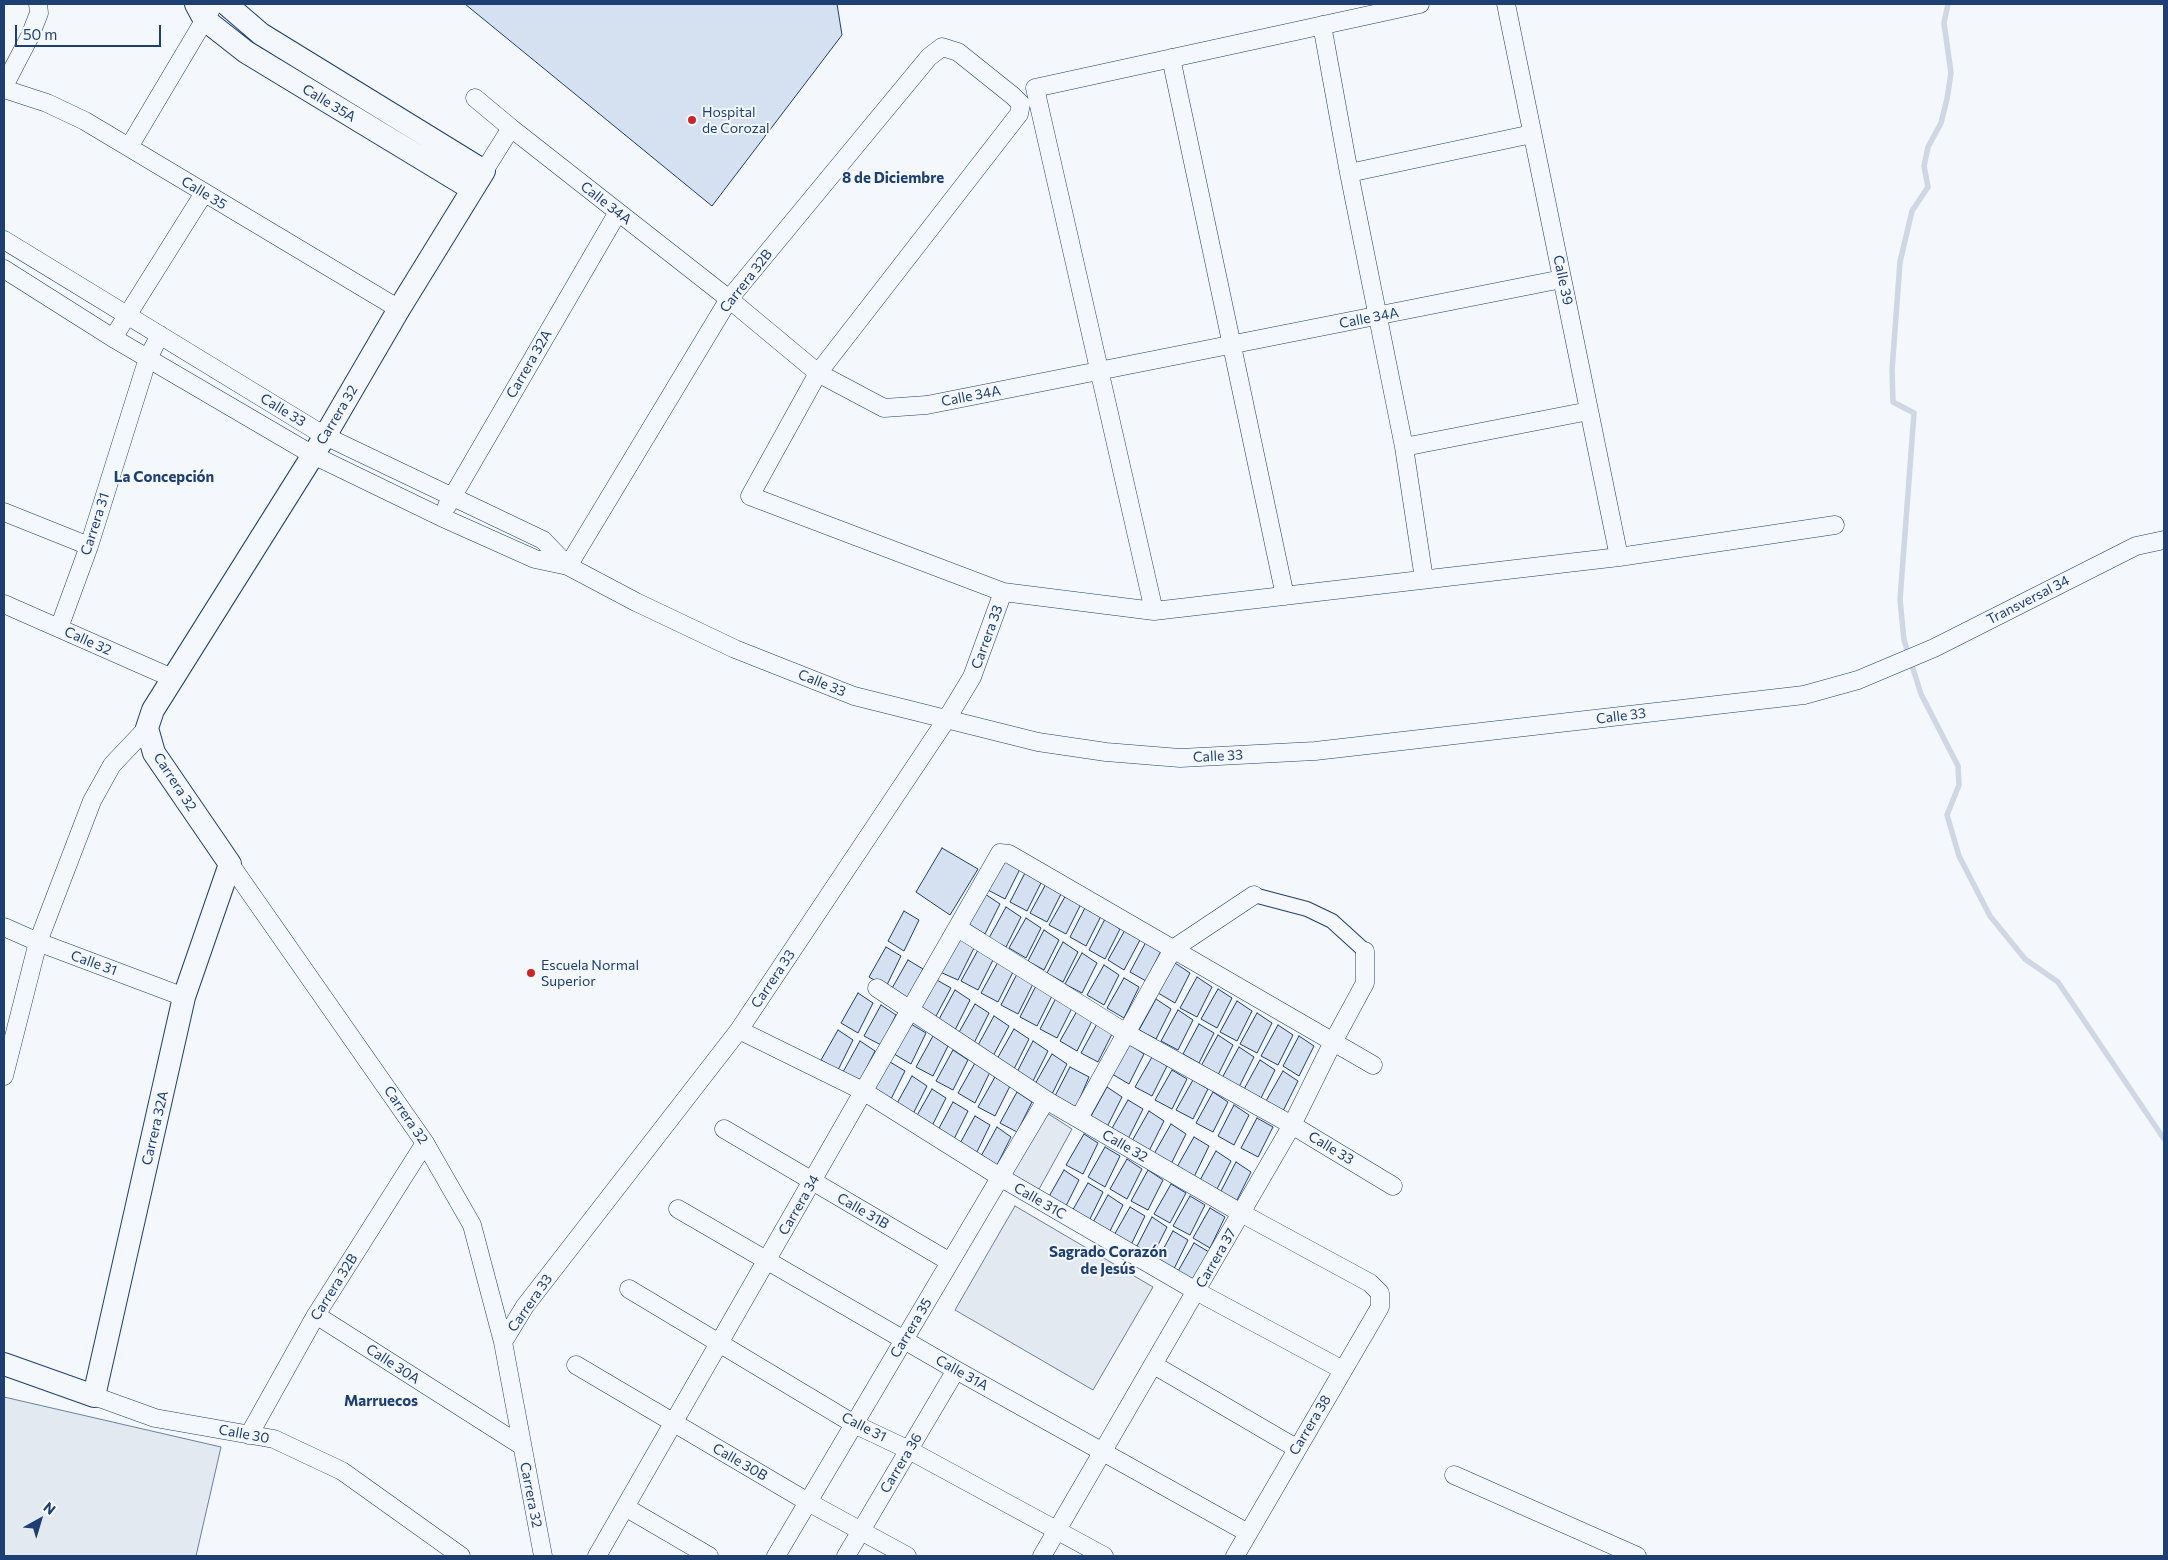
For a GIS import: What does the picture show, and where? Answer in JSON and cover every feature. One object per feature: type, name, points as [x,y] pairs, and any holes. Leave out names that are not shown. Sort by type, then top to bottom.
[{"type":"street","points":[[4,87],[30,36],[39,13],[38,4]]},
{"type":"street","name":"Calle 35A","points":[[226,4],[261,34],[478,180]]},
{"type":"street","points":[[1154,611],[1035,88],[1420,4]]},
{"type":"street","name":"Calle 39","points":[[1506,4],[1619,556]]},
{"type":"street","points":[[129,147],[204,9]]},
{"type":"street","name":"Calle 35A","points":[[204,9],[246,52],[478,180]]},
{"type":"street","points":[[1322,25],[1349,173],[1404,447],[1424,579]]},
{"type":"street","name":"Carrera 32B","points":[[568,566],[729,299],[929,56],[942,47],[958,52],[1021,104],[1019,114],[818,373]]},
{"type":"street","points":[[1171,58],[1285,596]]},
{"type":"street","name":"Calle 35","points":[[4,87],[47,103],[85,121],[399,309]]},
{"type":"street","name":"Calle 34A","points":[[475,98],[729,299],[818,373],[884,408],[927,405],[1562,279]]},
{"type":"street","name":"Carrera 32","points":[[4,1076],[38,942],[92,801],[112,765],[147,728],[153,710],[172,678],[325,436],[399,309],[511,128]]},
{"type":"street","points":[[1349,173],[1532,134]]},
{"type":"street","points":[[113,338],[204,193]]},
{"type":"street","name":"Carrera 32A","points":[[441,517],[618,212]]},
{"type":"street","name":"Calle 33","points":[[4,240],[325,436],[543,540],[568,566]]},
{"type":"street","name":"Calle 33","points":[[4,269],[113,338],[313,455],[441,517],[535,558],[568,566],[636,602],[735,649],[854,696],[1038,742],[1106,752],[1180,758],[1315,751],[1804,695],[1858,680],[1894,665]]},
{"type":"street","name":"Carrera 31","points":[[59,628],[89,546],[148,358],[160,335]]},
{"type":"street","points":[[818,373],[750,496],[1003,592],[1154,611],[1619,556],[1836,525]]},
{"type":"street","points":[[1404,447],[1589,411]]},
{"type":"street","points":[[4,512],[89,546]]},
{"type":"street","name":"Transversal 34","points":[[1894,665],[1934,648],[2136,546],[2164,540]]},
{"type":"street","name":"Carrera 33","points":[[504,1342],[525,1306],[739,1030],[946,720],[972,677],[1003,592]]},
{"type":"street","name":"Calle 32","points":[[4,604],[172,678]]},
{"type":"street","name":"Carrera 32","points":[[147,728],[154,753],[425,1143],[472,1225],[504,1342],[543,1556]]},
{"type":"street","name":"Carrera 34","points":[[596,1556],[768,1260],[863,1090],[910,1012],[1000,853],[1009,854],[1173,949]]},
{"type":"street","name":"Carrera 32A","points":[[94,1396],[184,997],[230,864]]},
{"type":"street","points":[[1079,1118],[1173,949],[1254,895],[1307,909],[1332,921],[1365,951]]},
{"type":"street","name":"Calle 31","points":[[4,927],[38,942],[184,997]]},
{"type":"street","name":"Calle 33","points":[[958,928],[1126,1033],[1292,1125],[1393,1186]]},
{"type":"street","points":[[1173,949],[1373,1065]]},
{"type":"street","name":"Carrera 37","points":[[1042,1556],[1292,1125],[1365,983],[1365,951]]},
{"type":"street","name":"Calle 32","points":[[877,988],[910,1012],[1046,1100],[1370,1284],[1380,1293]]},
{"type":"street","name":"Calle 31C","points":[[739,1030],[863,1090],[1000,1177],[1196,1291],[1343,1370]]},
{"type":"street","name":"Carrera 35","points":[[776,1556],[1046,1100]]},
{"type":"street","name":"Calle 31B","points":[[724,1129],[950,1262]]},
{"type":"street","name":"Carrera 32B","points":[[249,1435],[316,1314],[425,1143]]},
{"type":"street","name":"Calle 31A","points":[[678,1209],[956,1370],[1248,1533]]},
{"type":"street","name":"Calle 31","points":[[629,1289],[854,1424],[909,1450],[1104,1556]]},
{"type":"street","name":"Carrera 38","points":[[1235,1556],[1296,1448],[1380,1307],[1380,1293]]},
{"type":"street","name":"Calle 30A","points":[[316,1314],[522,1446]]},
{"type":"street","name":"Calle 30","points":[[4,1364],[155,1418],[274,1439],[342,1471],[461,1556]]},
{"type":"street","name":"Calle 30B","points":[[576,1365],[808,1502],[907,1556]]},
{"type":"street","points":[[1154,1365],[1296,1448]]},
{"type":"street","name":"Carrera 36","points":[[846,1556],[956,1370]]},
{"type":"street","points":[[1454,1475],[1637,1556]]},
{"type":"street","points":[[625,1507],[710,1556]]},
{"type":"shaded area","points":[[1047,1113],[1072,1129],[1038,1191],[1010,1176]]},
{"type":"shaded area","points":[[1015,1206],[1153,1287],[1093,1390],[955,1310]]},
{"type":"shaded area","points":[[4,1397],[221,1447],[196,1556],[4,1556]]},
{"type":"building","name":"Hospital de Corozal","points":[[465,4],[837,4],[842,35],[712,206]]},
{"type":"building","points":[[942,848],[978,869],[950,915],[916,892]]},
{"type":"building","points":[[1005,860],[1020,869],[1005,899],[988,890]]},
{"type":"building","points":[[1026,871],[1042,881],[1027,911],[1010,902]]},
{"type":"building","points":[[1047,882],[1062,892],[1047,922],[1030,913]]},
{"type":"building","points":[[985,894],[1000,904],[985,934],[969,924]]},
{"type":"building","points":[[1066,895],[1081,904],[1066,934],[1049,925]]},
{"type":"building","points":[[1086,906],[1101,916],[1086,946],[1070,937]]},
{"type":"building","points":[[1006,907],[1021,917],[1006,947],[989,938]]},
{"type":"building","points":[[904,911],[919,920],[904,951],[888,941]]},
{"type":"building","points":[[1026,918],[1041,928],[1026,958],[1009,948]]},
{"type":"building","points":[[1105,919],[1120,929],[1105,959],[1089,950]]},
{"type":"building","points":[[1044,930],[1059,940],[1044,970],[1028,961]]},
{"type":"building","points":[[1125,930],[1140,940],[1124,970],[1108,960]]},
{"type":"building","points":[[958,938],[974,948],[958,980],[940,972]]},
{"type":"building","points":[[1063,942],[1078,952],[1063,982],[1047,973]]},
{"type":"building","points":[[1146,942],[1161,951],[1146,981],[1130,972]]},
{"type":"building","points":[[886,947],[901,956],[886,987],[869,977]]},
{"type":"building","points":[[978,950],[993,960],[978,990],[961,981]]},
{"type":"building","points":[[1082,953],[1097,963],[1082,993],[1065,984]]},
{"type":"building","points":[[908,960],[923,969],[908,999],[891,990]]},
{"type":"building","points":[[998,962],[1013,972],[998,1002],[981,993]]},
{"type":"building","points":[[1175,963],[1190,973],[1175,1003],[1158,993]]},
{"type":"building","points":[[1104,965],[1119,975],[1104,1005],[1087,995]]},
{"type":"building","points":[[1017,974],[1033,984],[1018,1014],[1001,1005]]},
{"type":"building","points":[[1197,977],[1212,987],[1197,1017],[1180,1008]]},
{"type":"building","points":[[1124,978],[1139,987],[1124,1018],[1107,1008]]},
{"type":"building","points":[[935,979],[951,988],[935,1018],[918,1009]]},
{"type":"building","points":[[1036,986],[1052,996],[1037,1026],[1020,1017]]},
{"type":"building","points":[[1218,989],[1232,998],[1217,1028],[1201,1019]]},
{"type":"building","points":[[955,990],[970,1000],[955,1030],[938,1021]]},
{"type":"building","points":[[858,993],[873,1003],[858,1033],[841,1023]]},
{"type":"building","points":[[1056,998],[1072,1008],[1057,1038],[1040,1029]]},
{"type":"building","points":[[1156,999],[1171,1009],[1156,1039],[1139,1030]]},
{"type":"building","points":[[1237,1001],[1252,1011],[1237,1041],[1220,1032]]},
{"type":"building","points":[[975,1004],[989,1013],[974,1043],[958,1034]]},
{"type":"building","points":[[881,1005],[896,1015],[881,1045],[864,1036]]},
{"type":"building","points":[[1178,1010],[1193,1020],[1178,1050],[1161,1041]]},
{"type":"building","points":[[1077,1011],[1092,1021],[1077,1051],[1060,1041]]},
{"type":"building","points":[[1257,1013],[1272,1023],[1257,1053],[1240,1044]]},
{"type":"building","points":[[994,1016],[1009,1026],[993,1056],[977,1047]]},
{"type":"building","points":[[1098,1022],[1113,1032],[1098,1062],[1081,1053]]},
{"type":"building","points":[[911,1024],[926,1033],[911,1064],[894,1054]]},
{"type":"building","points":[[1199,1024],[1214,1033],[1199,1063],[1183,1054]]},
{"type":"building","points":[[1278,1025],[1293,1035],[1278,1065],[1261,1056]]},
{"type":"building","points":[[1014,1029],[1029,1039],[1014,1069],[997,1059]]},
{"type":"building","points":[[838,1030],[853,1040],[838,1070],[821,1060]]},
{"type":"building","points":[[1218,1035],[1233,1045],[1218,1075],[1201,1066]]},
{"type":"building","points":[[933,1036],[948,1046],[933,1076],[916,1067]]},
{"type":"building","points":[[1299,1036],[1314,1046],[1299,1076],[1283,1066]]},
{"type":"building","points":[[860,1041],[875,1051],[860,1081],[843,1072]]},
{"type":"building","points":[[1033,1041],[1048,1051],[1033,1081],[1017,1072]]},
{"type":"building","points":[[1129,1044],[1144,1054],[1129,1084],[1112,1074]]},
{"type":"building","points":[[1239,1047],[1254,1057],[1239,1087],[1222,1078]]},
{"type":"building","points":[[953,1050],[968,1060],[953,1090],[936,1081]]},
{"type":"building","points":[[1052,1054],[1067,1064],[1052,1094],[1035,1084]]},
{"type":"building","points":[[1152,1057],[1167,1066],[1152,1096],[1135,1087]]},
{"type":"building","points":[[1260,1060],[1275,1070],[1260,1100],[1243,1091]]},
{"type":"building","points":[[890,1062],[905,1071],[890,1101],[873,1092]]},
{"type":"building","points":[[975,1063],[990,1072],[975,1103],[958,1093]]},
{"type":"building","points":[[1070,1067],[1089,1077],[1076,1107],[1055,1096]]},
{"type":"building","points":[[1172,1070],[1187,1079],[1172,1109],[1155,1100]]},
{"type":"building","points":[[1283,1071],[1298,1081],[1283,1111],[1266,1101]]},
{"type":"building","points":[[912,1076],[927,1086],[912,1116],[895,1107]]},
{"type":"building","points":[[995,1077],[1010,1086],[995,1116],[978,1107]]},
{"type":"building","points":[[1193,1080],[1208,1089],[1193,1119],[1176,1110]]},
{"type":"building","points":[[1107,1087],[1122,1097],[1107,1127],[1090,1118]]},
{"type":"building","points":[[932,1089],[946,1098],[931,1128],[915,1119]]},
{"type":"building","points":[[1017,1092],[1032,1102],[1017,1132],[1000,1123]]},
{"type":"building","points":[[1213,1092],[1228,1102],[1213,1132],[1196,1123]]},
{"type":"building","points":[[1128,1100],[1143,1109],[1128,1139],[1111,1130]]},
{"type":"building","points":[[953,1102],[968,1111],[953,1141],[937,1132]]},
{"type":"building","points":[[1234,1105],[1249,1115],[1234,1145],[1218,1136]]},
{"type":"building","points":[[1149,1111],[1164,1121],[1149,1151],[1132,1141]]},
{"type":"building","points":[[975,1116],[990,1125],[975,1156],[958,1147]]},
{"type":"building","points":[[1257,1118],[1273,1127],[1258,1157],[1241,1148]]},
{"type":"building","points":[[1171,1124],[1186,1134],[1171,1164],[1154,1154]]},
{"type":"building","points":[[997,1127],[1011,1137],[996,1167],[980,1158]]},
{"type":"building","points":[[1084,1134],[1098,1143],[1083,1174],[1066,1165]]},
{"type":"building","points":[[1194,1137],[1209,1146],[1194,1177],[1177,1167]]},
{"type":"building","points":[[1105,1147],[1120,1156],[1105,1187],[1088,1177]]},
{"type":"building","points":[[1216,1151],[1231,1161],[1216,1191],[1199,1182]]},
{"type":"building","points":[[1127,1159],[1142,1169],[1127,1199],[1110,1189]]},
{"type":"building","points":[[1236,1162],[1251,1172],[1236,1202],[1220,1193]]},
{"type":"building","points":[[1064,1170],[1079,1180],[1064,1210],[1047,1200]]},
{"type":"building","points":[[1148,1170],[1163,1180],[1148,1210],[1131,1201]]},
{"type":"building","points":[[1088,1183],[1103,1192],[1088,1223],[1071,1213]]},
{"type":"building","points":[[1171,1184],[1186,1193],[1170,1223],[1154,1214]]},
{"type":"building","points":[[1108,1195],[1123,1205],[1108,1235],[1091,1226]]},
{"type":"building","points":[[1190,1196],[1205,1205],[1190,1235],[1173,1226]]},
{"type":"building","points":[[1130,1207],[1145,1216],[1130,1247],[1113,1237]]},
{"type":"building","points":[[1210,1208],[1225,1217],[1210,1248],[1193,1238]]},
{"type":"building","points":[[1152,1217],[1167,1227],[1152,1257],[1136,1248]]},
{"type":"building","points":[[1173,1231],[1188,1240],[1173,1271],[1157,1261]]},
{"type":"building","points":[[1194,1243],[1209,1252],[1194,1283],[1177,1273]]},
{"type":"waterway","points":[[1948,4],[1944,23],[1951,73],[1941,123],[1928,147],[1924,166],[1928,187],[1912,211],[1900,262],[1892,370],[1893,402],[1914,413],[1900,600],[1904,640],[1921,694],[1958,766],[1959,785],[1947,815],[1959,856],[1990,916],[2025,959],[2058,982],[2164,1139]]},
{"type":"place","name":"Hospital de Corozal","points":[[692,120]]},
{"type":"place","name":"Escuela Normal Superior","points":[[531,973]]},
{"type":"district","name":"8 de Diciembre","points":[[893,178]]},
{"type":"district","name":"La Concepción","points":[[164,477]]},
{"type":"district","name":"Sagrado Corazón de Jesús","points":[[1108,1260]]},
{"type":"district","name":"Marruecos","points":[[381,1401]]}]
